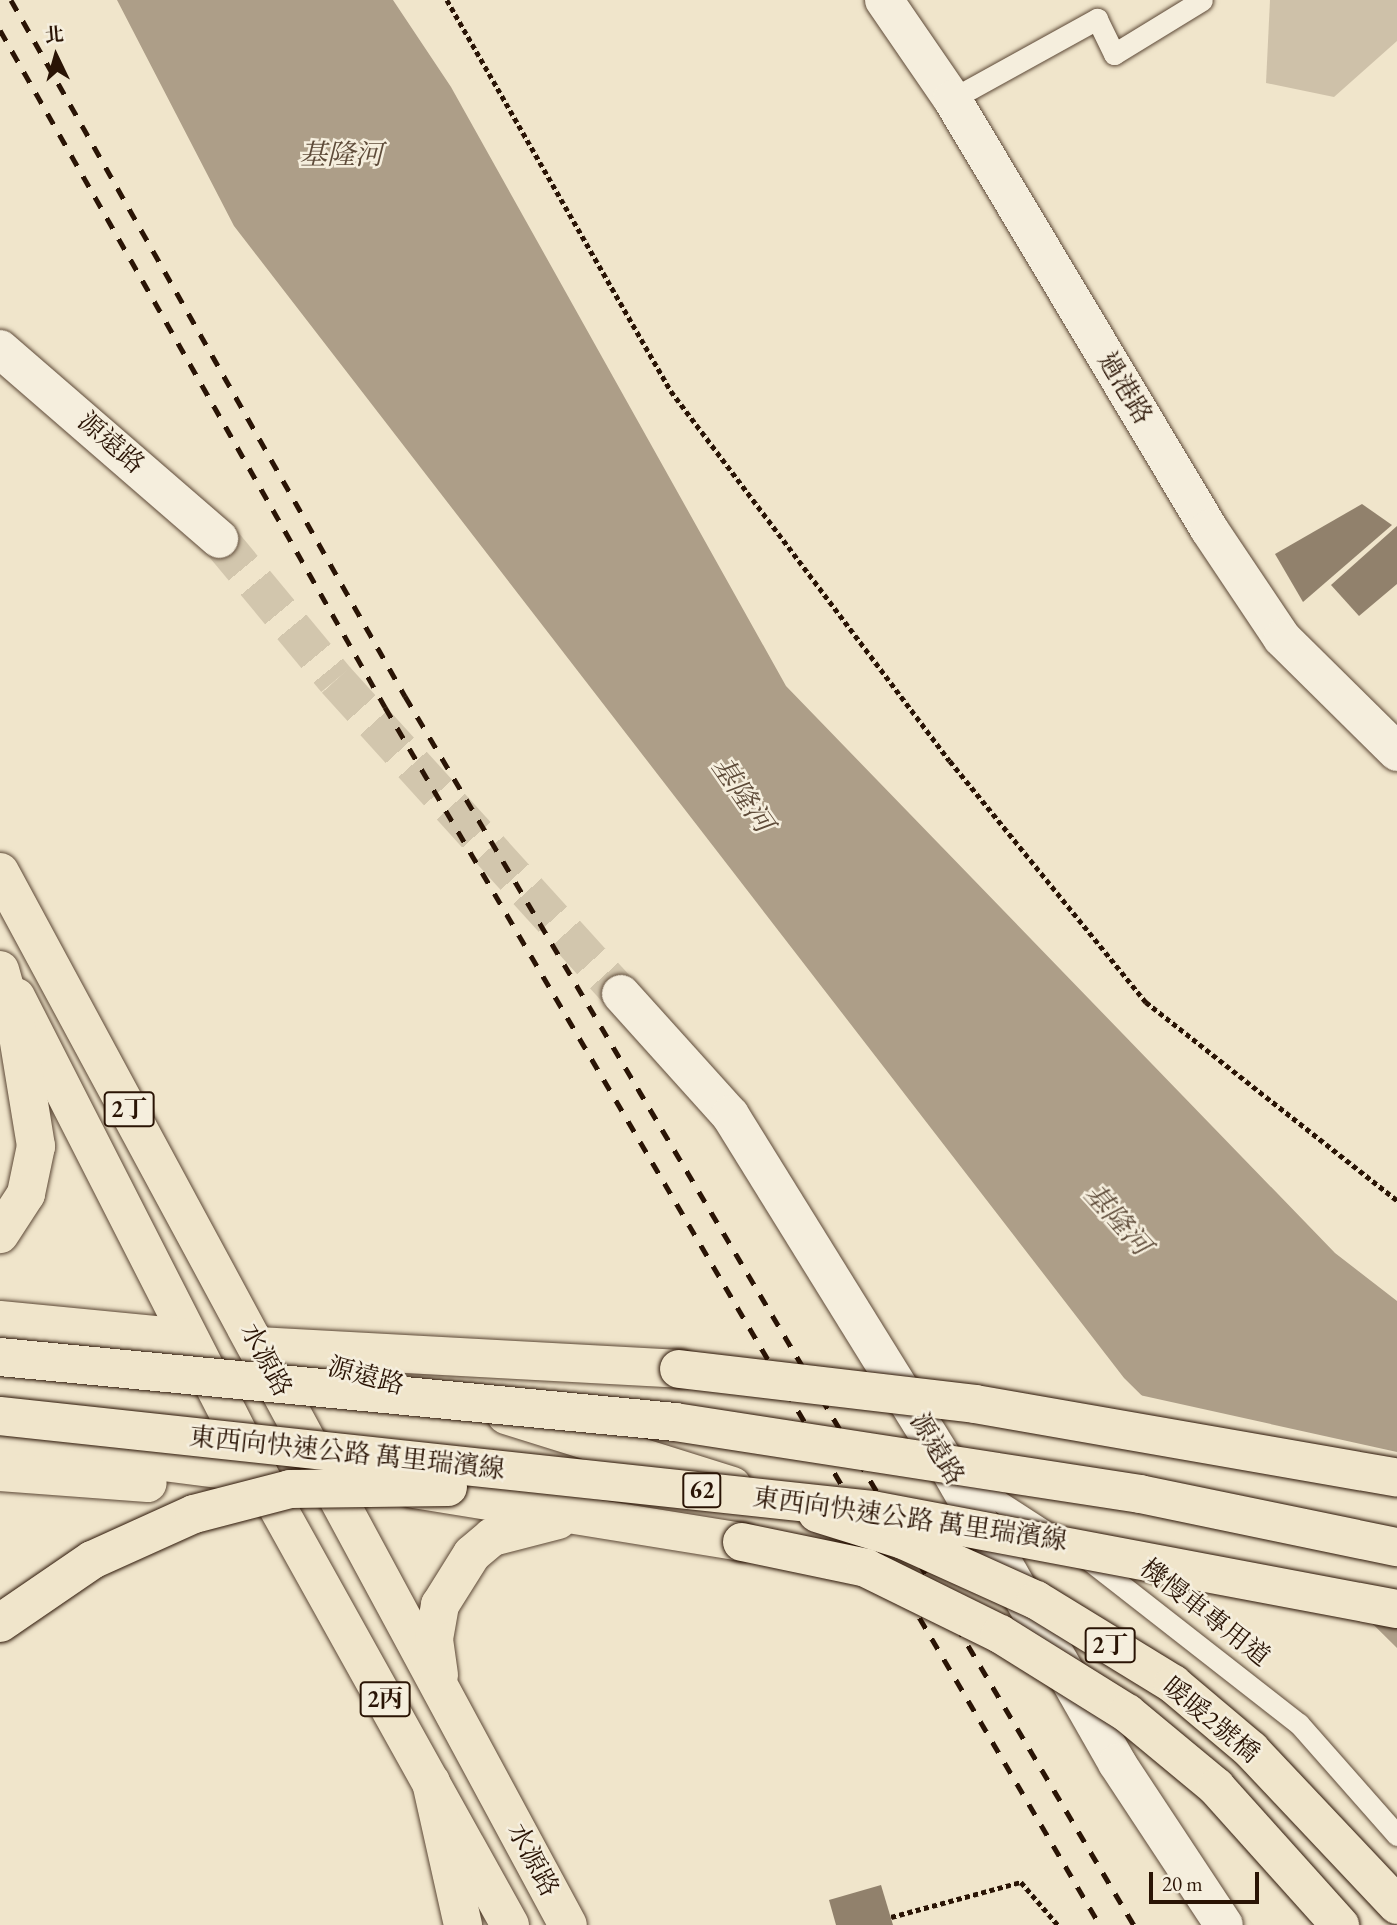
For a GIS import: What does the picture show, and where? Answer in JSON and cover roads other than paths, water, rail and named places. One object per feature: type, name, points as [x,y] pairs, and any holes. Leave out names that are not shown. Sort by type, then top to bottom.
[{"type":"main road","name":"水源路","points":[[0,872],[568,1925]]},
{"type":"main road","name":"水源路","points":[[0,968],[259,1474],[510,1925]]},
{"type":"main road","points":[[0,968],[18,1030],[36,1146],[26,1194],[0,1234]]},
{"type":"main road","points":[[0,1320],[258,1346],[679,1369],[975,1404],[1397,1478]]},
{"type":"main road","name":"源遠路","points":[[258,1346],[771,1496]]},
{"type":"main road","name":"62","points":[[0,1357],[675,1422],[1140,1493],[1397,1547]]},
{"type":"main road","name":"東西向快速公路 萬里瑞濱線","points":[[0,1416],[771,1496],[1008,1531],[1397,1609]]},
{"type":"main road","points":[[0,1441],[259,1474]]},
{"type":"main road","points":[[0,1472],[164,1484],[259,1474]]},
{"type":"main road","name":"2丁","points":[[259,1474],[327,1474],[609,1520]]},
{"type":"main road","points":[[0,1623],[92,1560],[143,1535],[290,1489],[354,1484],[771,1496]]},
{"type":"main road","name":"暖暖2號橋","points":[[771,1496],[903,1540],[1024,1595],[1173,1684],[1251,1751],[1397,1905]]},
{"type":"main road","points":[[447,1700],[434,1639],[440,1605],[472,1555],[522,1525],[609,1520]]},
{"type":"main road","name":"暖暖2號橋","points":[[609,1520],[742,1542],[866,1568],[1000,1634],[1127,1713],[1216,1787],[1340,1925]]},
{"type":"main road","points":[[431,1782],[463,1925]]},
{"type":"street","name":"過港路","points":[[884,0],[952,99],[1209,529],[1282,638],[1397,752]]},
{"type":"street","name":"源遠路","points":[[0,349],[219,539]]},
{"type":"street","name":"源遠路","points":[[621,994],[730,1115],[950,1470],[1117,1763],[1224,1925]]},
{"type":"lane","points":[[952,99],[1097,19],[1114,54],[1202,0]]},
{"type":"lane","name":"機慢車專用道","points":[[950,1470],[1110,1574],[1242,1677],[1298,1724],[1397,1835]]},
{"type":"water","name":"基隆河","points":[[117,0],[393,0],[451,87],[786,686],[1335,1253],[1397,1301],[1397,1648],[1124,1378],[234,226]]},
{"type":"tunnel","points":[[219,539],[336,680],[621,994]]},
{"type":"railway","points":[[11,0],[405,696],[1134,1925]]},
{"type":"railway","points":[[0,30],[385,707],[1100,1925]]}]
